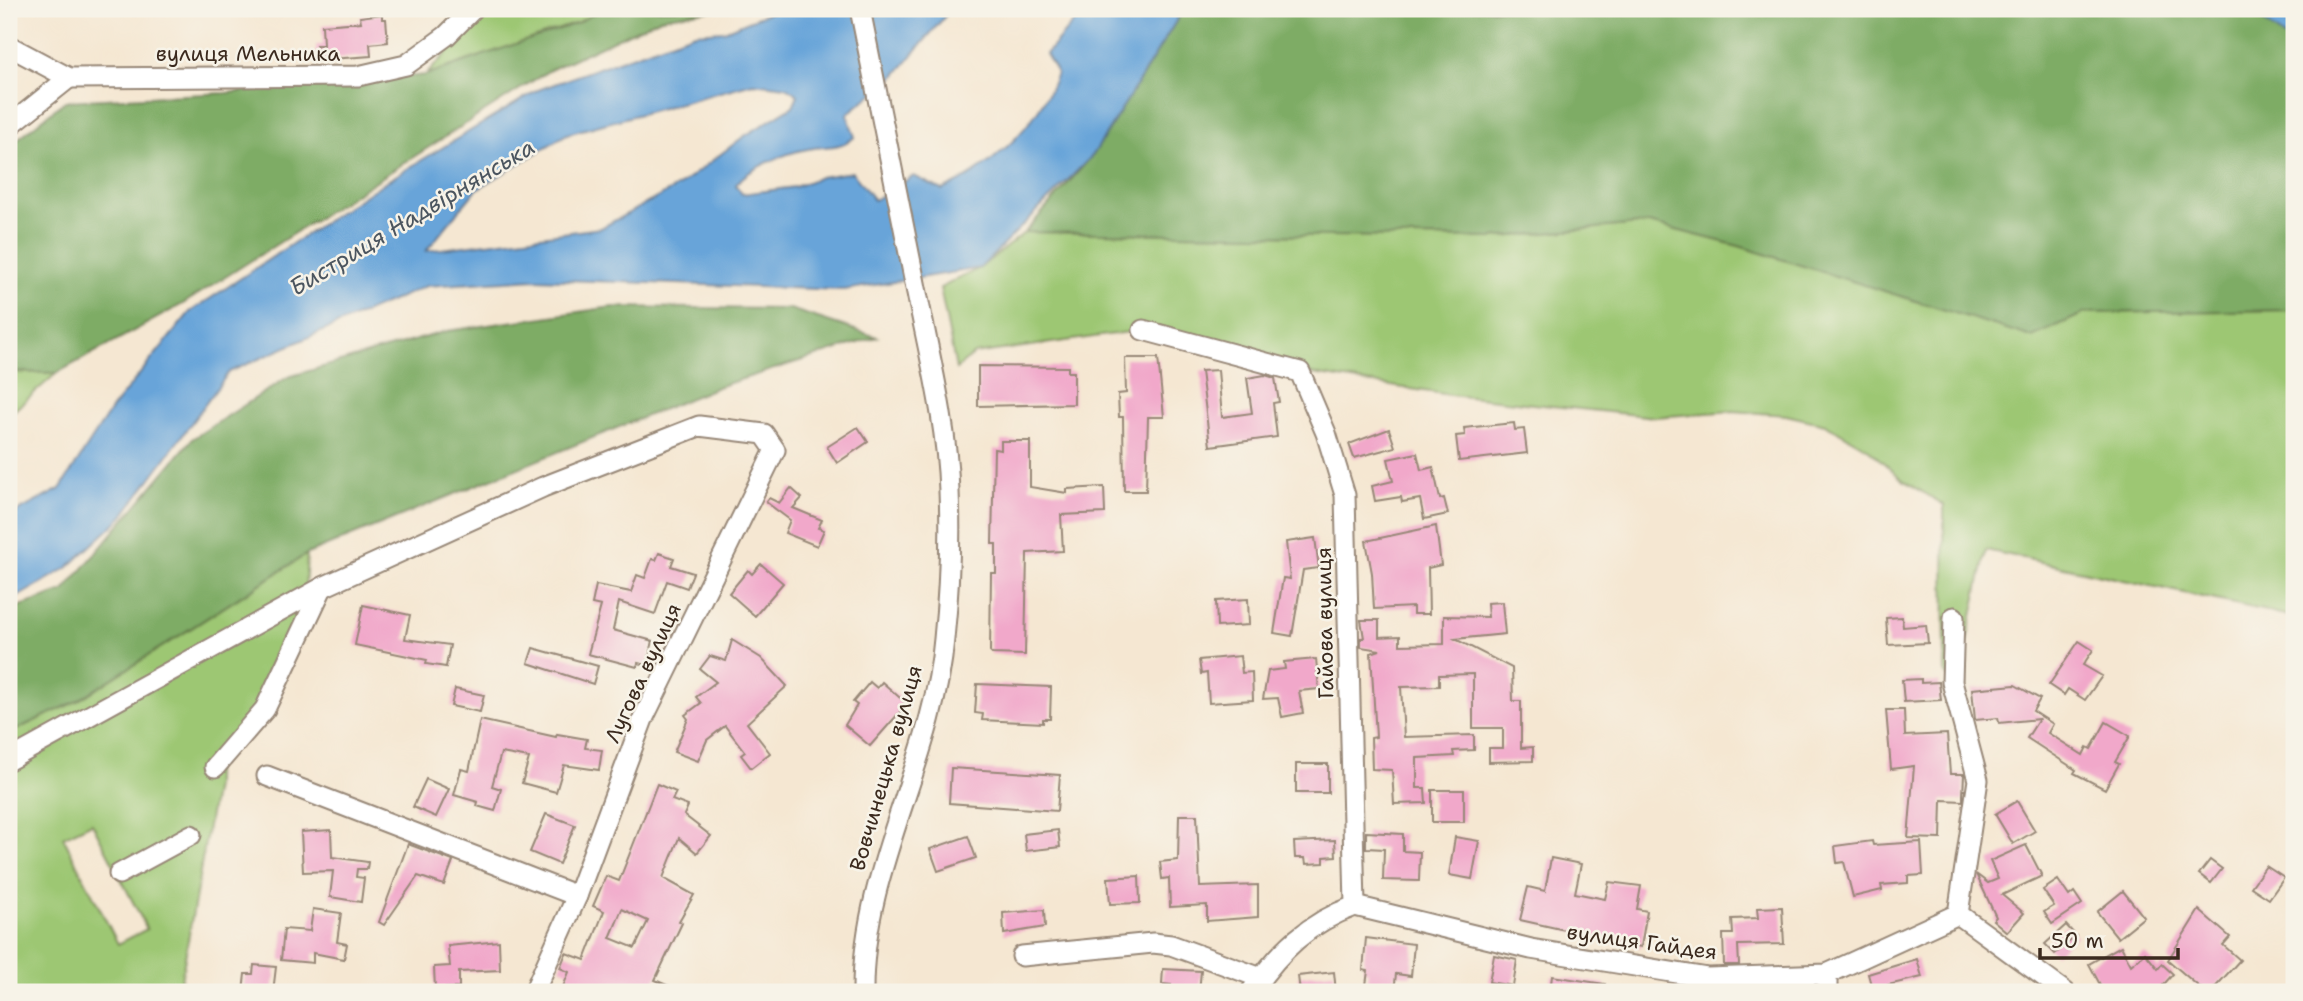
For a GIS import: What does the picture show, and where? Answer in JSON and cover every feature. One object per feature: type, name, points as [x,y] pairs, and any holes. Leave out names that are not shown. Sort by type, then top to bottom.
[{"type":"street","name":"вулиця Мельника","points":[[9,46],[69,78],[358,76],[407,65],[446,36],[473,9]]},
{"type":"street","name":"Вовчинецька вулиця","points":[[860,9],[937,389],[949,489],[950,561],[944,642],[923,738],[877,880],[863,971],[863,992]]},
{"type":"street","points":[[9,126],[69,78]]},
{"type":"street","name":"Гайова вулиця","points":[[1143,330],[1300,372],[1326,433],[1345,495],[1354,906]]},
{"type":"street","name":"Лугова вулиця","points":[[323,587],[543,487],[699,426],[764,434],[775,450],[643,719],[578,896],[534,992]]},
{"type":"street","points":[[9,760],[323,587]]},
{"type":"street","points":[[215,767],[265,709],[323,587]]},
{"type":"street","points":[[1954,617],[1952,682],[1978,780],[1958,914],[2065,992]]},
{"type":"street","points":[[267,776],[578,896]]},
{"type":"street","points":[[119,874],[191,835]]},
{"type":"street","points":[[1022,956],[1153,943],[1171,945],[1256,985],[1293,943],[1324,917],[1354,906]]},
{"type":"street","name":"вулиця Гайдея","points":[[1354,906],[1531,949],[1708,978],[1827,983],[1958,914]]},
{"type":"green space","points":[[487,9],[602,9],[577,23],[426,75]]},
{"type":"green space","points":[[602,9],[718,9],[661,18],[550,70],[183,304],[57,373],[9,372],[9,146],[65,101],[225,93],[426,75],[577,23]]},
{"type":"green space","points":[[1189,9],[2248,9],[2294,45],[2294,310],[2085,313],[2032,337],[1739,246],[1649,223],[1491,238],[1025,232],[1093,155],[1180,15]]},
{"type":"green space","points":[[1649,223],[1739,246],[2032,337],[2085,313],[2294,310],[2294,617],[1986,550],[1958,683],[1945,674],[1944,505],[1903,480],[1867,448],[1825,424],[1786,415],[1733,411],[1655,417],[1450,395],[1300,372],[1143,330],[974,354],[956,369],[940,288],[980,268],[1025,232],[1491,238]]},
{"type":"green space","points":[[612,307],[790,309],[877,337],[720,386],[307,554],[77,701],[9,733],[9,610],[64,591],[192,439],[288,377],[447,331]]},
{"type":"green space","points":[[9,372],[57,373],[9,415]]},
{"type":"green space","points":[[307,554],[304,608],[273,688],[215,764],[215,786],[179,992],[9,992],[9,733],[77,701]],"holes":[[[92,823],[147,929],[118,944],[63,837]]]},
{"type":"water","name":"Бистриця Надвірнянська","points":[[778,9],[951,9],[895,76],[847,114],[855,137],[837,145],[779,157],[758,167],[736,185],[742,194],[795,187],[820,177],[852,172],[874,200],[914,176],[942,190],[978,170],[1011,143],[1038,110],[1057,73],[1046,54],[1085,9],[1189,9],[1180,15],[1093,155],[980,268],[844,290],[535,279],[426,286],[229,372],[122,517],[67,568],[9,602],[9,516],[60,489],[112,408],[190,312],[382,184],[538,90],[695,33],[724,31]],"holes":[[[753,83],[786,87],[798,95],[793,106],[743,137],[679,186],[601,228],[426,251],[476,190],[567,134]]]},
{"type":"water","points":[[2248,9],[2294,9],[2294,45]]},
{"type":"building","points":[[382,14],[382,19],[386,19],[388,42],[370,44],[371,56],[317,60],[316,45],[323,45],[322,25],[361,22],[360,17]]},
{"type":"building","points":[[1125,358],[1158,358],[1164,417],[1148,417],[1146,491],[1124,491],[1123,417],[1119,417],[1118,394],[1126,393]]},
{"type":"building","points":[[978,366],[1068,367],[1068,372],[1074,372],[1074,404],[978,406]]},
{"type":"building","points":[[1218,370],[1222,417],[1252,413],[1247,378],[1265,375],[1275,378],[1279,402],[1273,403],[1277,437],[1210,446],[1201,371]]},
{"type":"building","points":[[1514,423],[1515,430],[1524,429],[1527,453],[1459,461],[1456,436],[1465,435],[1464,428]]},
{"type":"building","points":[[858,427],[868,442],[837,463],[827,447]]},
{"type":"building","points":[[1389,429],[1395,447],[1354,458],[1349,444]]},
{"type":"building","points":[[1001,441],[1030,441],[1030,487],[1067,493],[1067,489],[1104,487],[1105,513],[1061,515],[1063,551],[1027,553],[1025,655],[990,652],[991,573],[996,573],[996,544],[992,544],[994,449],[1001,450]]},
{"type":"building","points":[[1417,453],[1421,470],[1433,467],[1440,499],[1444,498],[1448,514],[1424,519],[1420,499],[1402,502],[1401,497],[1375,501],[1372,486],[1393,481],[1388,459]]},
{"type":"building","points":[[791,488],[802,498],[793,508],[822,520],[818,528],[824,530],[817,546],[785,533],[790,520],[766,502],[769,498],[779,503]]},
{"type":"building","points":[[1436,526],[1441,565],[1428,568],[1429,614],[1413,614],[1413,607],[1374,609],[1372,573],[1366,541]]},
{"type":"building","points":[[1315,538],[1319,568],[1303,570],[1292,636],[1274,633],[1283,578],[1290,579],[1286,542]]},
{"type":"building","points":[[659,553],[674,558],[671,566],[693,573],[687,588],[667,581],[655,614],[619,602],[613,630],[653,641],[647,665],[638,663],[637,667],[588,654],[601,606],[592,604],[596,585],[631,592],[637,575],[645,578],[652,559],[656,560]]},
{"type":"building","points":[[761,564],[783,583],[755,616],[729,593],[748,570],[752,574]]},
{"type":"building","points":[[1248,599],[1249,625],[1217,627],[1216,601]]},
{"type":"building","points":[[1502,602],[1505,634],[1455,639],[1512,668],[1513,701],[1521,701],[1521,748],[1533,747],[1533,761],[1489,762],[1489,748],[1503,748],[1503,728],[1473,728],[1473,674],[1439,675],[1439,686],[1401,687],[1404,737],[1474,735],[1474,750],[1453,751],[1454,756],[1417,758],[1417,788],[1425,788],[1426,803],[1394,804],[1392,770],[1372,769],[1371,738],[1376,737],[1371,653],[1380,650],[1361,647],[1361,638],[1364,638],[1361,620],[1379,620],[1379,637],[1400,636],[1400,645],[1444,644],[1444,616],[1488,617],[1487,603]]},
{"type":"building","points":[[363,605],[410,615],[405,639],[450,645],[446,667],[426,664],[427,660],[355,645]]},
{"type":"building","points":[[1902,617],[1903,627],[1926,625],[1928,643],[1888,645],[1886,618]]},
{"type":"building","points":[[732,640],[761,658],[787,686],[747,723],[770,753],[751,768],[741,755],[745,752],[725,726],[707,740],[698,761],[674,752],[688,719],[685,715],[701,703],[696,697],[716,682],[700,669],[710,656],[726,661]]},
{"type":"building","points":[[2079,641],[2093,650],[2083,665],[2102,676],[2085,700],[2068,689],[2064,695],[2049,685]]},
{"type":"building","points":[[533,648],[598,666],[593,684],[528,663]]},
{"type":"building","points":[[1240,656],[1242,673],[1252,672],[1253,700],[1209,703],[1207,673],[1201,674],[1199,660]]},
{"type":"building","points":[[1316,659],[1319,689],[1299,691],[1303,713],[1282,717],[1278,698],[1263,699],[1268,671],[1285,669],[1284,662]]},
{"type":"building","points":[[1921,679],[1921,683],[1939,682],[1941,700],[1904,702],[1902,680]]},
{"type":"building","points":[[870,682],[877,688],[882,682],[907,704],[870,746],[845,725],[857,705],[853,702]]},
{"type":"building","points":[[977,684],[1051,687],[1050,719],[1043,719],[1043,723],[982,720],[983,714],[975,713]]},
{"type":"building","points":[[2015,685],[2040,699],[2033,711],[2053,724],[2048,733],[2083,755],[2087,747],[2091,749],[2106,722],[2130,736],[2115,762],[2119,764],[2105,789],[2074,773],[2076,770],[2027,738],[2039,719],[1999,723],[1998,718],[1975,720],[1972,689]]},
{"type":"building","points":[[455,689],[484,695],[480,712],[451,706]]},
{"type":"building","points":[[1886,710],[1904,710],[1905,736],[1947,734],[1950,774],[1964,774],[1963,801],[1942,800],[1941,839],[1908,838],[1914,766],[1891,769]]},
{"type":"building","points":[[480,720],[556,737],[557,734],[587,739],[585,748],[602,750],[599,770],[564,765],[556,792],[522,783],[529,758],[501,753],[492,786],[501,789],[495,811],[477,806],[478,802],[454,795],[461,769],[469,771]]},
{"type":"building","points":[[1296,764],[1328,764],[1328,793],[1296,793]]},
{"type":"building","points":[[951,768],[1060,775],[1057,811],[949,803]]},
{"type":"building","points":[[426,779],[449,789],[436,817],[413,807]]},
{"type":"building","points":[[657,784],[676,792],[672,800],[688,806],[684,815],[711,836],[697,853],[679,838],[663,878],[694,895],[679,921],[682,923],[655,980],[683,992],[561,992],[569,972],[560,968],[566,953],[585,960],[604,911],[593,906],[606,876],[619,881]],"holes":[[[622,909],[648,921],[635,948],[610,938]]]},
{"type":"building","points":[[1432,790],[1464,790],[1464,822],[1432,822]]},
{"type":"building","points":[[2017,801],[2035,831],[2013,844],[1995,814]]},
{"type":"building","points":[[546,814],[575,825],[559,864],[530,852]]},
{"type":"building","points":[[1179,815],[1197,815],[1200,887],[1258,885],[1258,917],[1207,921],[1207,905],[1170,907],[1169,878],[1162,879],[1160,862],[1178,860]]},
{"type":"building","points":[[331,830],[332,857],[368,862],[367,869],[357,869],[356,877],[364,878],[361,902],[330,897],[333,871],[303,872],[301,832]]},
{"type":"building","points":[[1058,830],[1060,847],[1026,851],[1024,834]]},
{"type":"building","points":[[1366,832],[1403,834],[1403,851],[1420,852],[1419,881],[1383,880],[1384,849],[1366,848]]},
{"type":"building","points":[[968,836],[976,858],[938,871],[930,849]]},
{"type":"building","points":[[1455,837],[1479,841],[1472,879],[1449,875]]},
{"type":"building","points":[[1335,840],[1336,856],[1324,857],[1324,863],[1306,864],[1305,858],[1295,858],[1294,842]]},
{"type":"building","points":[[1872,841],[1873,845],[1921,842],[1923,875],[1908,876],[1908,883],[1881,885],[1882,890],[1853,897],[1844,862],[1837,863],[1835,846]]},
{"type":"building","points":[[408,844],[453,861],[444,885],[418,876],[384,925],[379,922]]},
{"type":"building","points":[[2026,845],[2042,876],[2002,895],[2024,913],[2007,932],[1993,920],[1996,917],[1976,874],[1988,883],[1998,879],[1990,861]]},
{"type":"building","points":[[1551,858],[1581,864],[1575,893],[1605,899],[1609,882],[1641,886],[1637,909],[1647,911],[1641,947],[1520,920],[1528,887],[1545,891]]},
{"type":"building","points":[[2210,860],[2222,869],[2211,883],[2199,874]]},
{"type":"building","points":[[2266,866],[2284,878],[2269,899],[2251,887]]},
{"type":"building","points":[[1139,876],[1140,903],[1110,904],[1108,878]]},
{"type":"building","points":[[2058,880],[2069,896],[2074,892],[2082,904],[2052,924],[2044,912],[2054,906],[2043,890]]},
{"type":"building","points":[[2123,891],[2144,917],[2118,938],[2097,912]]},
{"type":"building","points":[[1782,907],[1784,944],[1738,945],[1739,965],[1724,965],[1723,934],[1733,934],[1732,919],[1758,918],[1757,908]]},
{"type":"building","points":[[313,909],[341,913],[337,942],[347,944],[344,959],[313,953],[313,963],[281,960],[284,929],[310,931]]},
{"type":"building","points":[[1044,910],[1045,927],[1004,934],[1003,913]]},
{"type":"building","points":[[2199,910],[2230,937],[2223,945],[2240,960],[2211,992],[2205,992],[2168,960]]},
{"type":"building","points":[[2066,925],[2076,936],[2055,954],[2045,944]]},
{"type":"building","points":[[1366,938],[1414,944],[1411,976],[1396,974],[1394,992],[1365,992],[1368,971],[1363,970]]},
{"type":"building","points":[[499,941],[500,970],[459,972],[459,988],[435,989],[434,967],[450,966],[448,946]]},
{"type":"building","points":[[2121,946],[2131,965],[2145,953],[2158,969],[2162,964],[2173,974],[2157,992],[2104,992],[2089,964]]},
{"type":"building","points":[[1494,955],[1517,960],[1513,986],[1489,982]]},
{"type":"building","points":[[1917,959],[1922,977],[1888,985],[1890,992],[1873,992],[1868,974]]},
{"type":"building","points":[[254,965],[276,967],[273,992],[243,992],[245,974],[253,974]]},
{"type":"building","points":[[1163,969],[1201,971],[1199,992],[1171,992],[1171,985],[1162,984]]},
{"type":"building","points":[[1334,972],[1336,992],[1300,992],[1298,976]]},
{"type":"building","points":[[1552,976],[1605,984],[1604,992],[1550,992]]}]
